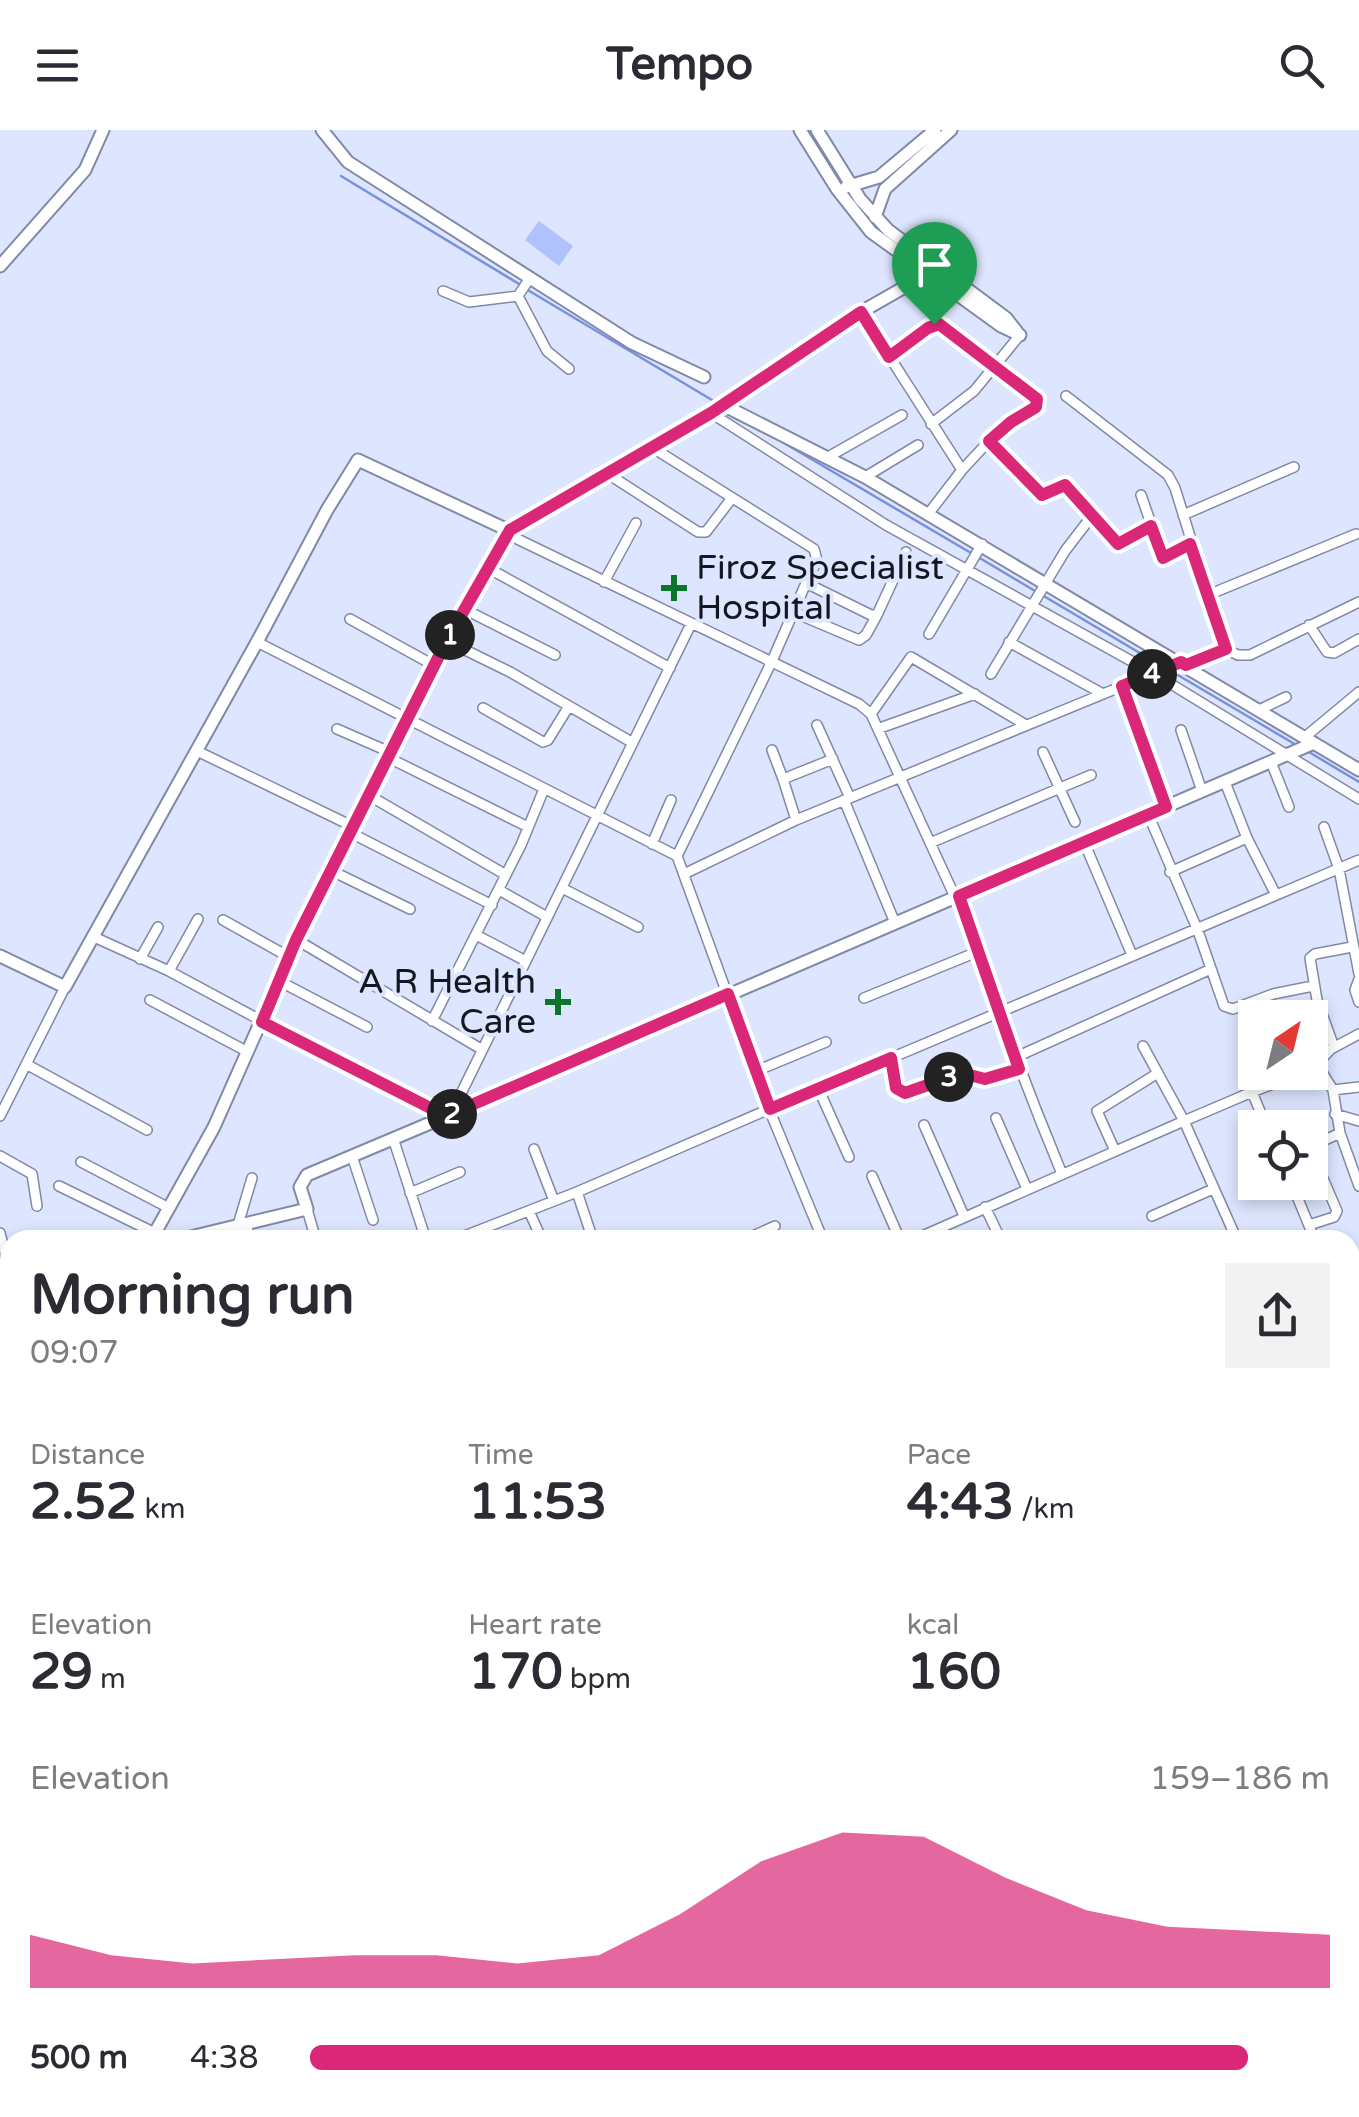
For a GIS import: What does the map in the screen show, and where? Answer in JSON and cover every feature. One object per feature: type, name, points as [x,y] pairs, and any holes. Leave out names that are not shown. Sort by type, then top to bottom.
[{"type":"street","points":[[0,266],[85,170],[104,130]]},
{"type":"street","points":[[322,130],[348,162],[632,343],[704,377]]},
{"type":"street","points":[[800,130],[837,189],[871,232],[934,271]]},
{"type":"street","points":[[817,130],[875,217],[1001,326],[1020,335],[974,392],[930,424]]},
{"type":"street","points":[[837,189],[879,177],[936,130]]},
{"type":"street","points":[[875,217],[885,189],[951,130]]},
{"type":"street","points":[[156,1230],[214,1127],[296,940],[447,640],[508,532],[723,406],[861,312],[934,271]]},
{"type":"street","points":[[443,291],[469,302],[518,296],[530,278]]},
{"type":"street","points":[[518,296],[547,350],[569,369]]},
{"type":"street","points":[[861,312],[962,470]]},
{"type":"street","points":[[889,357],[939,324],[1038,402],[989,441],[929,513]]},
{"type":"street","points":[[1066,396],[1156,464],[1175,488],[1226,649]]},
{"type":"street","points":[[723,406],[865,476],[929,513],[973,558],[1032,604],[1301,748],[1359,770]]},
{"type":"street","points":[[711,413],[886,525],[1046,582],[1259,710],[1359,799]]},
{"type":"street","points":[[828,457],[902,415]]},
{"type":"street","points":[[989,441],[1038,492],[1045,496],[1060,484],[1065,485],[1118,544],[1151,526]]},
{"type":"street","points":[[865,476],[918,445]]},
{"type":"street","points":[[653,448],[814,549],[817,560],[677,856]]},
{"type":"street","points":[[0,1116],[65,987],[326,510],[358,460],[859,704],[871,714],[957,896],[1001,1012],[1014,1058],[1062,1174]]},
{"type":"street","points":[[1182,515],[1294,467]]},
{"type":"street","points":[[608,474],[703,533],[732,498]]},
{"type":"street","points":[[1141,495],[1163,558],[1190,544]]},
{"type":"street","points":[[991,674],[1046,582],[1091,517]]},
{"type":"street","points":[[604,582],[636,524]]},
{"type":"street","points":[[1208,595],[1356,534]]},
{"type":"street","points":[[793,612],[858,640],[866,635],[881,611],[906,552]]},
{"type":"street","points":[[928,634],[973,558]]},
{"type":"street","points":[[486,568],[670,668]]},
{"type":"street","points":[[806,583],[871,615],[877,614]]},
{"type":"street","points":[[684,874],[796,820],[1160,670],[1226,649],[1250,655],[1359,602]]},
{"type":"street","points":[[464,609],[555,655]]},
{"type":"street","points":[[350,620],[434,666]]},
{"type":"street","points":[[449,1115],[691,624]]},
{"type":"street","points":[[1309,625],[1327,652],[1359,639]]},
{"type":"street","points":[[447,640],[633,743]]},
{"type":"street","points":[[257,642],[677,856],[819,1230]]},
{"type":"street","points":[[1009,642],[1104,694]]},
{"type":"street","points":[[871,714],[911,657],[1026,726]]},
{"type":"street","points":[[1122,686],[1166,807]]},
{"type":"street","points":[[313,1230],[300,1187],[302,1179],[1301,748],[1359,692]]},
{"type":"street","points":[[880,728],[975,694]]},
{"type":"street","points":[[1259,710],[1286,696]]},
{"type":"street","points":[[483,708],[543,742],[569,706]]},
{"type":"street","points":[[817,724],[894,923]]},
{"type":"street","points":[[337,729],[528,827]]},
{"type":"street","points":[[1181,730],[1202,792]]},
{"type":"street","points":[[772,750],[796,820]]},
{"type":"street","points":[[197,751],[492,905]]},
{"type":"street","points":[[1044,752],[1075,822]]},
{"type":"street","points":[[783,778],[833,759]]},
{"type":"street","points":[[1270,762],[1289,807]]},
{"type":"street","points":[[930,842],[1091,775]]},
{"type":"street","points":[[1224,782],[1276,895]]},
{"type":"street","points":[[432,1021],[492,905],[544,789]]},
{"type":"street","points":[[370,796],[506,874]]},
{"type":"street","points":[[652,844],[670,800]]},
{"type":"street","points":[[1148,814],[1198,932],[1224,1006],[1228,1009],[1314,986]]},
{"type":"street","points":[[1324,827],[1338,869],[1359,1002]]},
{"type":"street","points":[[1170,872],[1247,838]]},
{"type":"street","points":[[1084,842],[1132,955]]},
{"type":"street","points":[[480,1230],[1132,955],[1198,932],[1359,860]]},
{"type":"street","points":[[332,870],[410,908]]},
{"type":"street","points":[[562,888],[638,927]]},
{"type":"street","points":[[499,890],[547,917]]},
{"type":"street","points":[[1346,912],[1359,910]]},
{"type":"street","points":[[169,971],[198,919]]},
{"type":"street","points":[[223,920],[289,957]]},
{"type":"street","points":[[140,959],[158,927]]},
{"type":"street","points":[[476,935],[526,961]]},
{"type":"street","points":[[94,937],[169,971],[449,1115]]},
{"type":"street","points":[[296,940],[482,1049]]},
{"type":"street","points":[[1334,1047],[1309,962],[1312,955],[1352,947]]},
{"type":"street","points":[[864,998],[978,952]]},
{"type":"street","points":[[0,956],[65,987]]},
{"type":"street","points":[[1014,1058],[1211,969]]},
{"type":"street","points":[[279,981],[367,1027]]},
{"type":"street","points":[[150,1000],[248,1052]]},
{"type":"street","points":[[1328,1052],[1359,1034]]},
{"type":"street","points":[[756,1071],[826,1042]]},
{"type":"street","points":[[1142,1046],[1184,1122],[1231,1230]]},
{"type":"street","points":[[891,1058],[896,1088],[905,1093],[962,1073],[985,1079],[1019,1069]]},
{"type":"street","points":[[26,1064],[147,1130]]},
{"type":"street","points":[[1115,1151],[1097,1111],[1158,1074]]},
{"type":"street","points":[[1328,1085],[1333,1090],[1340,1133],[1359,1186]]},
{"type":"street","points":[[1333,1090],[1359,1086]]},
{"type":"street","points":[[818,1088],[849,1157]]},
{"type":"street","points":[[942,1230],[964,1216],[1257,1090]]},
{"type":"street","points":[[1252,1092],[1260,1110]]},
{"type":"street","points":[[1336,1114],[1359,1121]]},
{"type":"street","points":[[996,1118],[1027,1189]]},
{"type":"street","points":[[924,1125],[964,1216]]},
{"type":"street","points":[[1328,1139],[1340,1133]]},
{"type":"street","points":[[393,1138],[423,1230]]},
{"type":"street","points":[[534,1148],[554,1201]]},
{"type":"street","points":[[0,1156],[32,1174],[38,1206]]},
{"type":"street","points":[[352,1156],[373,1220]]},
{"type":"street","points":[[81,1162],[168,1208]]},
{"type":"street","points":[[410,1193],[460,1172]]},
{"type":"street","points":[[872,1176],[896,1230]]},
{"type":"street","points":[[244,1230],[252,1178]]},
{"type":"street","points":[[59,1186],[142,1230]]},
{"type":"street","points":[[1310,1225],[1334,1217],[1338,1211],[1328,1188]]},
{"type":"street","points":[[1152,1216],[1213,1189]]},
{"type":"street","points":[[577,1192],[590,1230]]},
{"type":"street","points":[[1299,1200],[1312,1230]]},
{"type":"street","points":[[986,1207],[996,1230]]},
{"type":"street","points":[[230,1230],[307,1208]]},
{"type":"street","points":[[529,1211],[538,1230]]},
{"type":"street","points":[[767,1230],[775,1226]]},
{"type":"shaded area","points":[[539,221],[573,246],[559,266],[525,240]]},
{"type":"waterway","points":[[341,176],[519,284]]},
{"type":"waterway","points":[[526,289],[717,403]]},
{"type":"waterway","points":[[779,440],[971,553]]},
{"type":"waterway","points":[[978,557],[1035,591]]},
{"type":"waterway","points":[[1042,595],[1160,665]]},
{"type":"waterway","points":[[1171,671],[1298,746]]},
{"type":"waterway","points":[[1309,752],[1359,782]]},
{"type":"place","name":"Firoz Specialist Hospital","points":[[674,588]]},
{"type":"place","name":"A R Health Care","points":[[558,1002]]},
{"type":"route","points":[[861,312],[889,357],[934,324],[945,326],[1037,399],[1036,407],[989,441],[1038,492],[1045,496],[1060,484],[1065,485],[1118,544],[1151,526],[1163,558],[1190,544],[1226,649],[1122,686],[1166,807],[959,896],[1019,1069],[990,1079],[962,1073],[900,1093],[891,1058],[770,1109],[728,994],[446,1116],[262,1022],[296,940],[447,640],[510,530],[711,413],[861,312]]}]
